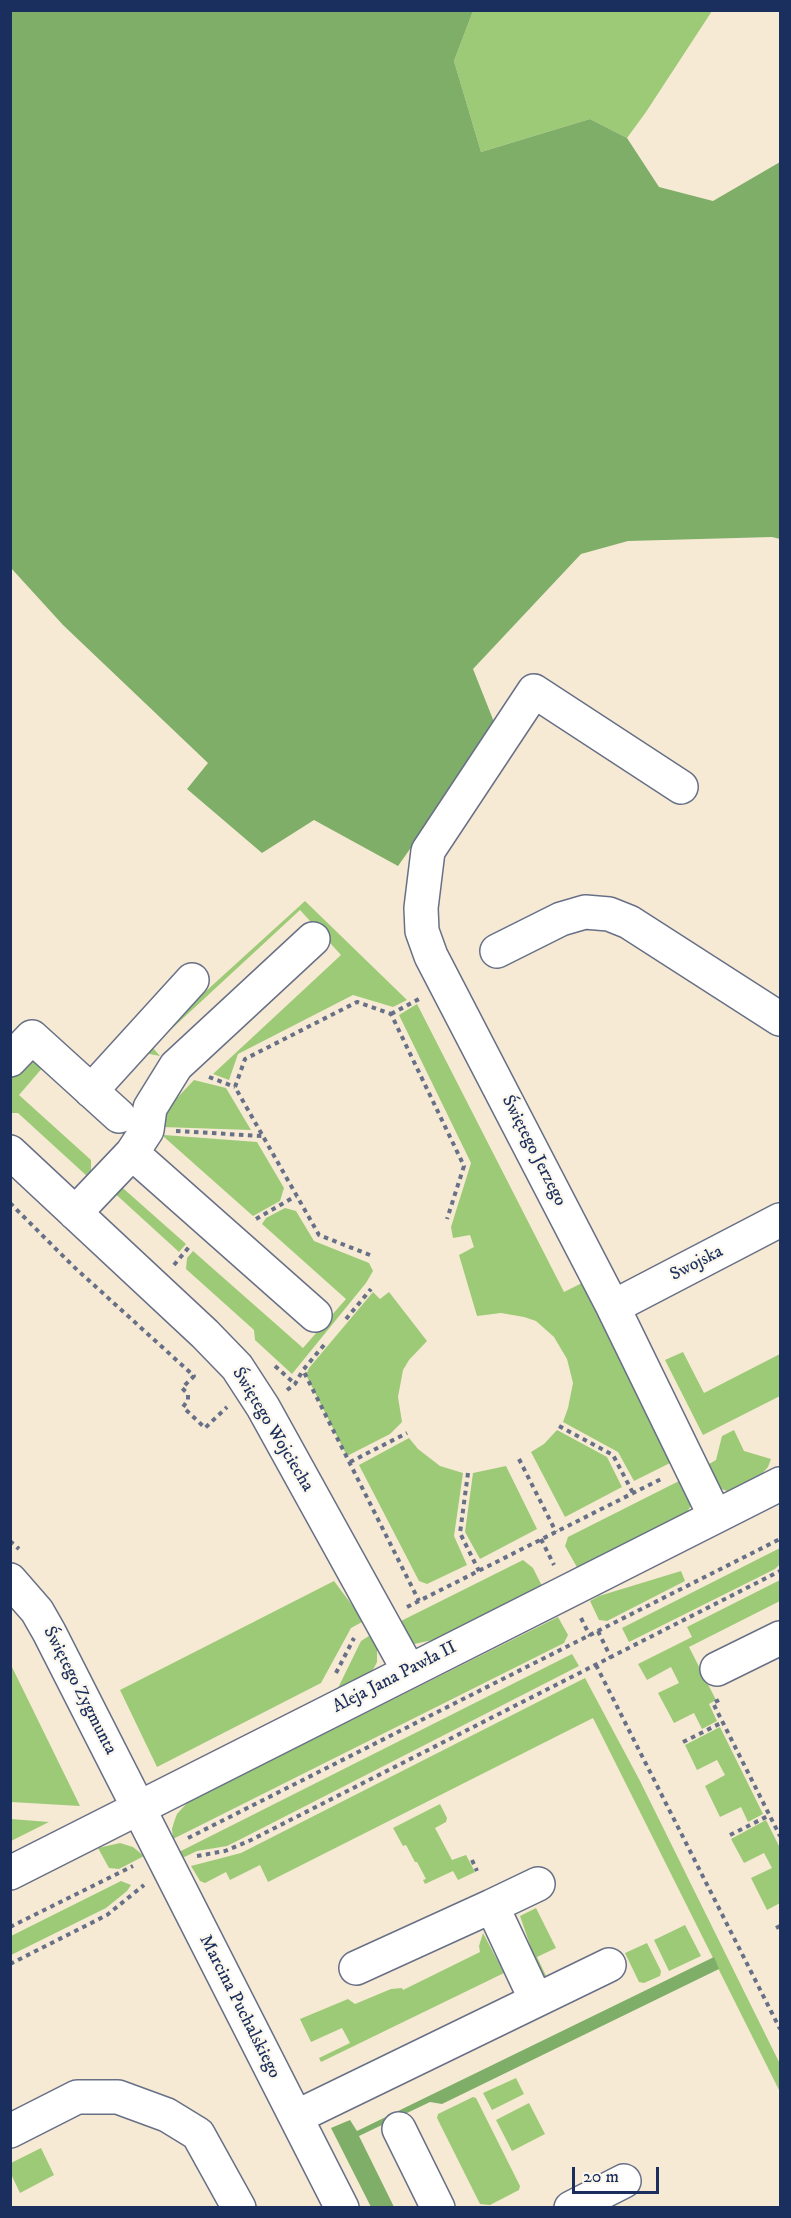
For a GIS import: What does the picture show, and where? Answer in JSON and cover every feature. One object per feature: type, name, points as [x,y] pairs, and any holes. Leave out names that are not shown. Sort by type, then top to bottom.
[{"type":"street","name":"Świętego Jerzego","points":[[681,788],[534,691],[428,851],[421,908],[422,931],[431,956],[613,1307],[715,1516]]},
{"type":"street","points":[[497,951],[561,919],[585,912],[609,914],[628,922],[780,1019]]},
{"type":"street","points":[[75,1213],[133,1133],[176,1066],[313,939]]},
{"type":"street","points":[[91,1091],[192,980]]},
{"type":"street","points":[[10,1060],[32,1037],[91,1091],[328,1326]]},
{"type":"street","name":"Świętego Wojciecha","points":[[10,1152],[205,1334],[237,1367],[263,1407],[379,1621],[409,1671]]},
{"type":"street","name":"Swojska","points":[[613,1307],[780,1220]]},
{"type":"street","name":"Aleja Jana Pawła II","points":[[10,1873],[779,1483]]},
{"type":"street","name":"Świętego Zygmunta","points":[[17,1566],[24,1593],[50,1632],[138,1808]]},
{"type":"street","points":[[717,1669],[780,1638]]},
{"type":"street","name":"Marcina Puchalskiego","points":[[138,1808],[340,2207]]},
{"type":"street","points":[[356,1968],[538,1884]]},
{"type":"street","points":[[492,1906],[536,2000]]},
{"type":"street","points":[[296,2117],[609,1965]]},
{"type":"street","points":[[10,2131],[77,2097],[118,2097],[166,2115],[198,2134],[239,2208]]},
{"type":"street","points":[[399,2129],[438,2208]]},
{"type":"street","points":[[571,2208],[624,2181]]},
{"type":"path","points":[[234,1087],[245,1059],[357,1002],[390,1014],[464,1166],[447,1219]]},
{"type":"path","points":[[209,1077],[234,1087],[319,1235],[370,1255]]},
{"type":"path","points":[[133,1133],[262,1136]]},
{"type":"path","points":[[256,1219],[297,1196]]},
{"type":"path","points":[[10,1203],[73,1266],[194,1376],[182,1388],[188,1394],[188,1400],[183,1407],[206,1428],[248,1385]]},
{"type":"path","points":[[371,1289],[328,1326],[303,1370],[419,1601]]},
{"type":"path","points":[[560,1426],[613,1455],[633,1493]]},
{"type":"path","points":[[350,1462],[407,1433]]},
{"type":"path","points":[[519,1459],[556,1532]]},
{"type":"path","points":[[332,1681],[357,1633],[690,1464]]},
{"type":"path","points":[[468,1473],[460,1533],[479,1571]]},
{"type":"path","points":[[10,1927],[165,1861],[598,1632],[780,1539]]},
{"type":"path","points":[[10,1541],[17,1566]]},
{"type":"path","points":[[10,1964],[107,1915],[148,1882],[165,1861],[225,1851],[251,1840],[780,1571]]},
{"type":"path","points":[[598,1632],[611,1658]]},
{"type":"path","points":[[596,1665],[780,2030]]},
{"type":"path","points":[[717,1669],[730,1694],[713,1703],[780,1836]]},
{"type":"path","points":[[683,1742],[723,1722]]},
{"type":"path","points":[[730,1835],[770,1815]]},
{"type":"path","points":[[472,1860],[477,1871]]},
{"type":"green space","points":[[11,11],[473,11],[454,61],[481,152],[590,119],[627,138],[659,187],[713,201],[780,162],[780,539],[772,537],[628,541],[581,554],[473,669],[496,727],[398,866],[314,820],[262,853],[187,789],[208,763],[63,625],[11,568]]},
{"type":"green space","points":[[473,11],[712,11],[627,138],[590,119],[481,152],[454,61]]},
{"type":"green space","points":[[305,901],[407,1000],[393,1007],[353,995],[238,1054],[229,1080],[213,1074],[341,955],[300,910],[152,1047],[160,1056],[139,1052]]},
{"type":"green space","points":[[417,1004],[564,1292],[582,1283],[674,1461],[634,1481],[618,1452],[563,1422],[573,1383],[567,1359],[554,1337],[536,1321],[524,1317],[501,1313],[477,1316],[459,1255],[474,1247],[470,1235],[453,1238],[451,1227],[471,1163],[399,1015]]},
{"type":"green space","points":[[30,1054],[44,1066],[19,1095],[91,1160],[91,1172],[88,1177],[18,1113],[11,1113],[10,1074]]},
{"type":"green space","points":[[194,1080],[226,1088],[251,1130],[162,1127],[161,1115]]},
{"type":"green space","points":[[164,1135],[257,1142],[284,1188],[280,1201],[253,1216]]},
{"type":"green space","points":[[116,1182],[186,1244],[179,1252],[110,1189]]},
{"type":"green space","points":[[285,1208],[296,1211],[314,1241],[369,1263],[373,1271],[366,1283],[292,1374],[255,1340],[254,1330],[186,1269],[187,1258],[193,1251],[303,1348],[346,1299],[262,1224],[266,1218]]},
{"type":"green space","points":[[373,1292],[380,1299],[389,1292],[427,1341],[403,1370],[398,1397],[402,1422],[390,1434],[347,1456],[306,1375],[309,1368]]},
{"type":"green space","points":[[683,1352],[704,1393],[780,1354],[780,1396],[703,1435],[665,1360]]},
{"type":"green space","points":[[557,1430],[607,1457],[622,1487],[565,1517],[531,1452],[544,1444]]},
{"type":"green space","points":[[734,1430],[744,1451],[771,1459],[768,1467],[760,1476],[737,1489],[727,1491],[719,1488],[704,1467],[716,1460],[722,1436]]},
{"type":"green space","points":[[409,1438],[418,1449],[440,1466],[463,1473],[454,1536],[467,1565],[427,1584],[419,1581],[359,1465]]},
{"type":"green space","points":[[506,1466],[537,1529],[480,1559],[465,1532],[473,1473]]},
{"type":"green space","points":[[683,1479],[692,1504],[685,1515],[578,1569],[565,1546],[568,1537]]},
{"type":"green space","points":[[780,1548],[780,1564],[775,1569],[629,1642],[622,1628]]},
{"type":"green space","points":[[523,1560],[533,1568],[542,1586],[438,1639],[414,1644],[395,1624]]},
{"type":"green space","points":[[681,1571],[685,1581],[607,1621],[599,1620],[590,1601],[599,1596]]},
{"type":"green space","points":[[780,1580],[780,1601],[689,1647],[716,1700],[709,1704],[717,1721],[702,1729],[694,1713],[674,1723],[658,1693],[679,1683],[671,1667],[647,1680],[638,1664],[692,1637],[687,1627]]},
{"type":"green space","points":[[334,1581],[364,1621],[351,1628],[321,1683],[157,1767],[120,1690]]},
{"type":"green space","points":[[558,1617],[568,1635],[564,1643],[173,1839],[172,1829],[177,1814],[188,1802]]},
{"type":"green space","points":[[372,1634],[377,1648],[377,1662],[374,1668],[370,1673],[338,1688],[361,1641]]},
{"type":"green space","points":[[572,1654],[579,1666],[227,1846],[197,1851],[178,1860],[175,1854]]},
{"type":"green space","points":[[11,1665],[80,1806],[11,1802]]},
{"type":"green space","points":[[585,1678],[640,1781],[780,2064],[780,2092],[593,1718],[268,1882],[260,1865],[230,1880],[226,1872],[205,1883],[200,1881],[191,1866],[241,1853]]},
{"type":"green space","points":[[720,1727],[763,1814],[748,1822],[741,1807],[720,1817],[705,1786],[725,1775],[717,1760],[697,1770],[685,1745]]},
{"type":"green space","points":[[440,1804],[447,1818],[446,1822],[435,1828],[452,1860],[466,1855],[475,1872],[458,1880],[453,1871],[425,1884],[423,1880],[426,1879],[417,1862],[406,1845],[403,1846],[393,1828]]},
{"type":"green space","points":[[11,1819],[49,1822],[11,1841]]},
{"type":"green space","points":[[766,1820],[780,1848],[780,1903],[767,1910],[751,1878],[772,1868],[764,1853],[744,1863],[731,1839]]},
{"type":"green space","points":[[120,1843],[133,1847],[144,1856],[119,1869],[109,1868],[98,1848]]},
{"type":"green space","points":[[121,1881],[131,1885],[106,1908],[11,1955],[11,1936]]},
{"type":"green space","points":[[536,1908],[556,1948],[537,1957],[548,1980],[542,1980],[520,1916]]},
{"type":"green space","points":[[685,1925],[701,1956],[669,1971],[654,1940]]},
{"type":"green space","points":[[483,1933],[504,1973],[321,2062],[319,2058],[350,2043],[342,2028],[311,2042],[300,2019],[348,1999],[355,2004],[391,1989],[402,1988],[403,1990],[480,1952],[479,1946]]},
{"type":"green space","points":[[647,1943],[661,1971],[660,1976],[644,1983],[639,1982],[625,1953]]},
{"type":"green space","points":[[714,1957],[719,1969],[442,2104],[430,2102],[359,2136],[394,2207],[371,2207],[331,2128],[350,2120],[357,2131]]},
{"type":"green space","points":[[516,2078],[524,2094],[492,2110],[483,2093]]},
{"type":"green space","points":[[473,2097],[476,2098],[520,2186],[519,2190],[490,2205],[480,2204],[437,2118],[438,2114]]},
{"type":"green space","points":[[529,2103],[545,2134],[512,2151],[496,2120]]},
{"type":"green space","points":[[41,2148],[54,2175],[20,2193],[11,2174],[11,2163]]}]
